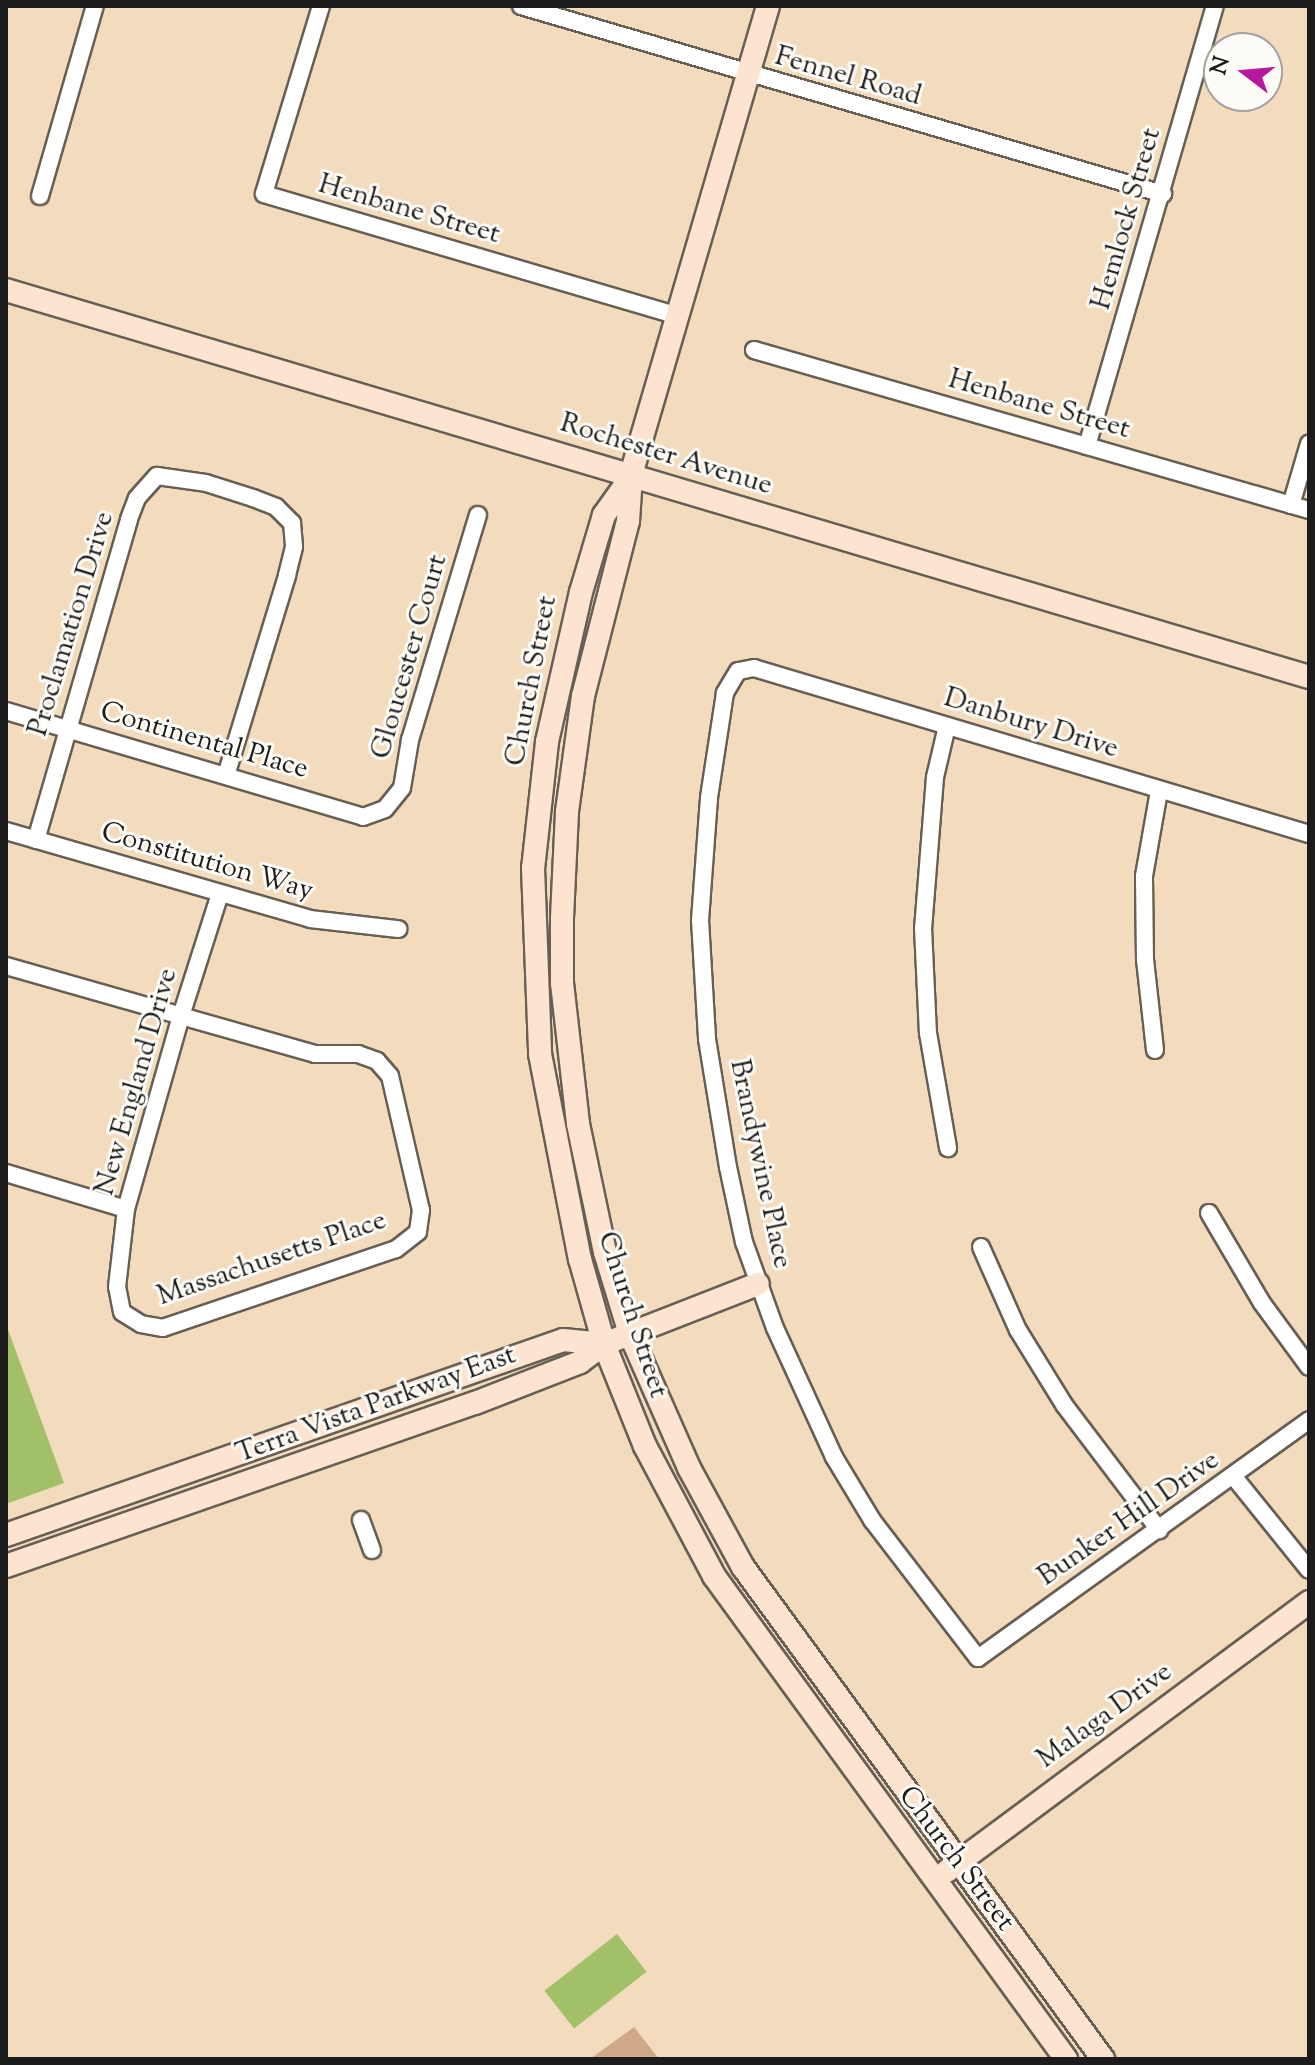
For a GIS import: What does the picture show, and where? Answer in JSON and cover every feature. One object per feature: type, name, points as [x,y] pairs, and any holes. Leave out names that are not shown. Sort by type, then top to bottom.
[{"type":"main road","name":"Church Street","points":[[768,6],[631,476],[628,521],[577,736],[567,812],[562,944],[578,1124],[605,1252],[630,1334],[689,1468],[743,1567],[956,1863],[1103,2059]]},
{"type":"main road","name":"Rochester Avenue","points":[[6,290],[1309,677]]},
{"type":"main road","name":"Church Street","points":[[631,476],[604,515],[581,592],[547,742],[533,868],[540,1054],[562,1185],[604,1344],[645,1446],[714,1576],[834,1747],[937,1880],[1066,2059]]},
{"type":"main road","name":"Terra Vista Parkway East","points":[[6,1566],[475,1403],[580,1362],[604,1344],[758,1284]]},
{"type":"main road","points":[[6,1535],[563,1340],[604,1344]]},
{"type":"main road","name":"Malaga Drive","points":[[937,1880],[1309,1602]]},
{"type":"street","points":[[40,196],[95,6]]},
{"type":"street","name":"Henbane Street","points":[[321,6],[264,194],[678,316]]},
{"type":"street","name":"Fennel Road","points":[[521,6],[748,75],[1163,194]]},
{"type":"street","name":"Hemlock Street","points":[[1087,446],[1163,194],[1215,6]]},
{"type":"street","name":"Henbane Street","points":[[754,350],[1309,510]]},
{"type":"street","points":[[1291,505],[1309,444]]},
{"type":"street","name":"Proclamation Drive","points":[[36,840],[129,519],[137,498],[157,476],[206,483],[253,498],[276,507],[292,523],[291,562],[227,772]]},
{"type":"street","name":"Gloucester Court","points":[[385,809],[402,788],[410,740],[478,515]]},
{"type":"street","name":"Danbury Drive","points":[[738,671],[773,671],[1159,791],[1309,834]]},
{"type":"street","name":"Brandywine Place","points":[[738,671],[725,693],[719,730],[700,920],[709,1054],[728,1167],[758,1284],[834,1457],[872,1520],[978,1658]]},
{"type":"street","name":"Continental Place","points":[[6,711],[227,772],[363,817],[385,809]]},
{"type":"street","points":[[947,726],[935,777],[923,928],[928,1033],[948,1148]]},
{"type":"street","points":[[1155,1050],[1145,960],[1144,876],[1159,791]]},
{"type":"street","name":"Constitution Way","points":[[6,831],[310,919],[398,929]]},
{"type":"street","name":"New England Drive","points":[[141,1324],[122,1312],[117,1287],[126,1209],[181,1016],[220,894]]},
{"type":"street","points":[[6,966],[181,1016]]},
{"type":"street","name":"Massachusetts Place","points":[[141,1324],[163,1328],[396,1249],[418,1232],[421,1210],[390,1076],[377,1061],[358,1054],[315,1054],[181,1016]]},
{"type":"street","points":[[6,1173],[126,1209]]},
{"type":"street","points":[[1209,1213],[1262,1303],[1309,1367]]},
{"type":"street","points":[[981,1247],[1018,1330],[1065,1406],[1159,1530]]},
{"type":"street","name":"Bunker Hill Drive","points":[[978,1658],[1234,1477],[1309,1420]]},
{"type":"street","points":[[1234,1477],[1309,1570]]},
{"type":"street","points":[[361,1520],[372,1550]]},
{"type":"green space","points":[[6,1324],[64,1483],[6,1504]]},
{"type":"green space","points":[[617,1934],[647,1972],[574,2028],[545,1991]]},
{"type":"building","points":[[634,2027],[659,2059],[590,2059]]}]
